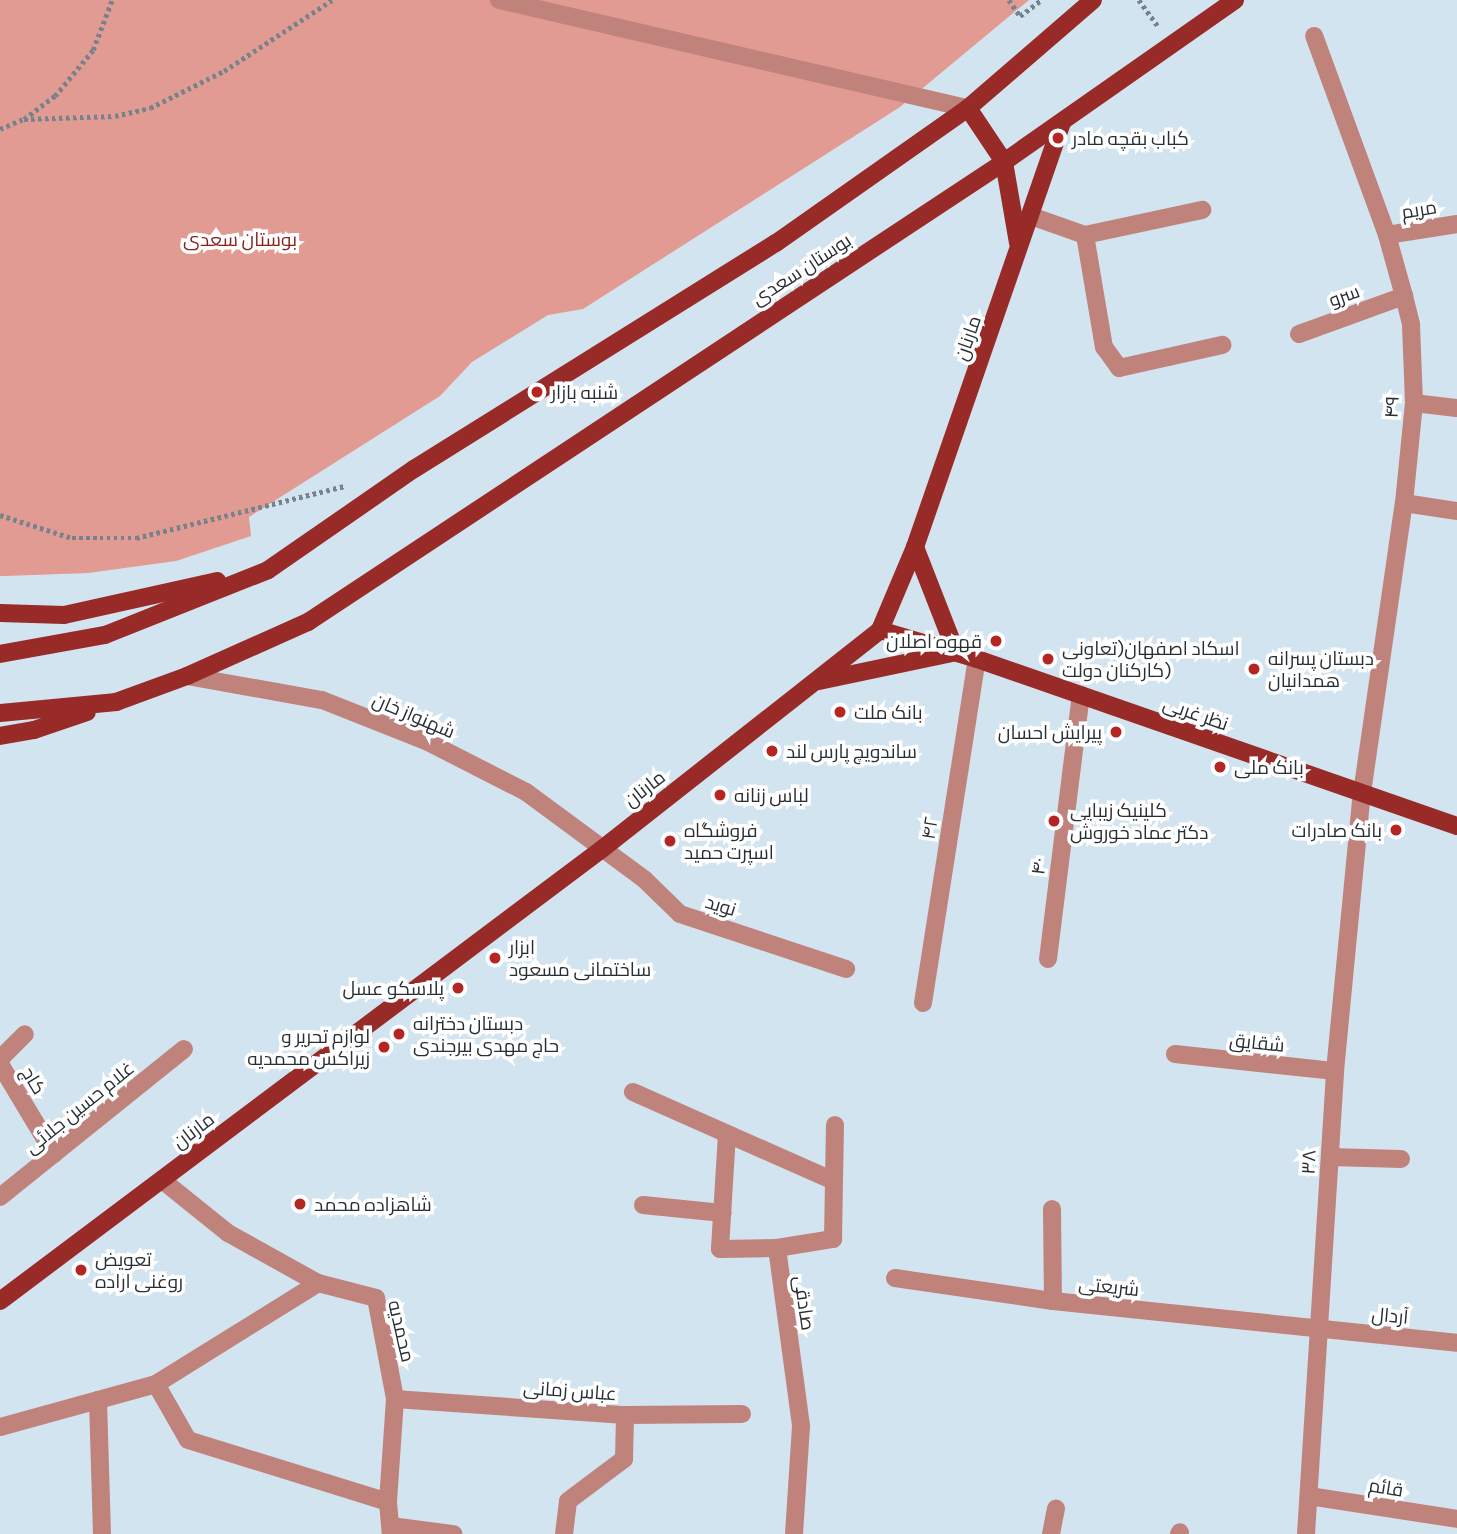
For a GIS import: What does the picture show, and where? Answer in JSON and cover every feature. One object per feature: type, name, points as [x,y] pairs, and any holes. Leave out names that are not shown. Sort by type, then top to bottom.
[{"type":"main road","name":"بوستان سعدی","points":[[0,654],[106,635],[268,570],[414,469],[776,243],[968,108],[1093,0]]},
{"type":"main road","name":"بوستان سعدی","points":[[0,713],[116,702],[187,676],[308,622],[1004,162],[1235,0]]},
{"type":"main road","points":[[968,108],[1004,162],[1017,223],[1018,256]]},
{"type":"main road","name":"مارنان","points":[[0,1301],[601,849],[880,630],[915,547],[1018,256],[1062,122]]},
{"type":"main road","points":[[813,682],[956,652],[915,547]]},
{"type":"main road","points":[[0,613],[64,615],[268,570]]},
{"type":"main road","name":"نظر غربی","points":[[880,630],[977,659],[1457,825]]},
{"type":"main road","points":[[0,736],[34,730],[116,702]]},
{"type":"street","points":[[499,0],[968,108]]},
{"type":"street","name":"۴۹","points":[[1314,36],[1387,235],[1411,324],[1414,403],[1404,503],[1362,793]]},
{"type":"street","points":[[1031,216],[1085,235],[1202,210]]},
{"type":"street","name":"مریم","points":[[1387,235],[1457,225]]},
{"type":"street","points":[[1085,235],[1104,347],[1119,368],[1222,345]]},
{"type":"street","name":"سرو","points":[[1299,334],[1404,296]]},
{"type":"street","points":[[1414,403],[1457,408]]},
{"type":"street","points":[[1404,503],[1457,511]]},
{"type":"street","name":"۴۲","points":[[923,1003],[977,659]]},
{"type":"street","name":"شهنواز خان","points":[[187,676],[322,700],[428,742],[526,792],[601,849]]},
{"type":"street","name":"۴۰","points":[[1048,959],[1082,695]]},
{"type":"street","name":"۳۸","points":[[1306,1534],[1335,1071],[1362,793]]},
{"type":"street","name":"نوید","points":[[601,849],[680,914],[846,969]]},
{"type":"street","points":[[0,1061],[25,1034]]},
{"type":"street","name":"غلام حسین جلائی","points":[[0,1197],[184,1049]]},
{"type":"street","name":"شقایق","points":[[1175,1054],[1335,1071]]},
{"type":"street","name":"کاج","points":[[0,1061],[54,1154]]},
{"type":"street","points":[[633,1092],[832,1180]]},
{"type":"street","points":[[727,1134],[720,1249],[777,1248],[834,1239],[832,1180],[835,1125]]},
{"type":"street","points":[[1330,1157],[1401,1160]]},
{"type":"street","name":"محمدیه","points":[[162,1180],[228,1233],[318,1283],[376,1298],[395,1399],[388,1502],[391,1530]]},
{"type":"street","points":[[643,1205],[723,1213]]},
{"type":"street","points":[[1052,1209],[1054,1301]]},
{"type":"street","name":"صادقی","points":[[777,1248],[801,1426],[794,1534]]},
{"type":"street","name":"شریعتی","points":[[895,1278],[1054,1301],[1320,1330]]},
{"type":"street","points":[[0,1427],[156,1384],[318,1283]]},
{"type":"street","name":"آردال","points":[[1320,1330],[1457,1343]]},
{"type":"street","points":[[156,1384],[188,1440],[388,1502]]},
{"type":"street","name":"عباس زمانی","points":[[395,1399],[625,1415],[742,1414]]},
{"type":"street","points":[[98,1400],[102,1534]]},
{"type":"street","points":[[564,1534],[568,1501],[624,1459],[625,1415]]},
{"type":"street","name":"قائم","points":[[1309,1496],[1457,1519]]},
{"type":"street","points":[[1051,1534],[1056,1508]]},
{"type":"street","points":[[391,1530],[453,1534]]},
{"type":"path","points":[[0,129],[24,119],[55,96],[93,50],[112,0]]},
{"type":"path","points":[[24,119],[116,116],[150,108],[224,71],[332,0]]},
{"type":"path","points":[[1009,0],[1020,16],[1041,0]]},
{"type":"path","points":[[1139,0],[1171,45]]},
{"type":"path","points":[[0,515],[72,538],[136,538],[347,486]]},
{"type":"green space","name":"بوستان سعدی","points":[[0,0],[1029,0],[900,107],[583,309],[548,315],[472,362],[440,396],[249,517],[251,536],[176,561],[88,573],[0,576]]},
{"type":"place","name":"کباب بقچه مادر","points":[[1058,138]]},
{"type":"place","name":"شنبه بازار","points":[[537,392]]},
{"type":"place","name":"قهوه اصلان","points":[[996,641]]},
{"type":"place","name":"اسکاد اصفهان(تعاونی کارکنان دولت)","points":[[1048,659]]},
{"type":"place","name":"دبستان پسرانه همدانیان","points":[[1254,669]]},
{"type":"place","name":"بانک ملت","points":[[840,712]]},
{"type":"place","name":"پیرایش احسان","points":[[1116,732]]},
{"type":"place","name":"ساندویچ پارس لند","points":[[772,751]]},
{"type":"place","name":"بانک ملی","points":[[1220,767]]},
{"type":"place","name":"لباس زنانه","points":[[720,795]]},
{"type":"place","name":"کلینیک زیبایی دکتر عماد خوروش","points":[[1054,821]]},
{"type":"place","name":"بانک صادرات","points":[[1396,830]]},
{"type":"place","name":"فروشگاه اسپرت حمید","points":[[670,841]]},
{"type":"place","name":"ابزار ساختمانی مسعود","points":[[495,958]]},
{"type":"place","name":"پلاسکو عسل","points":[[458,988]]},
{"type":"place","name":"دبستان دخترانه حاج مهدی بیرجندی","points":[[399,1034]]},
{"type":"place","name":"لوازم تحریر و زیراکس محمدیه","points":[[384,1047]]},
{"type":"place","name":"شاهزاده محمد","points":[[300,1204]]},
{"type":"place","name":"تعویض روغنی اراده","points":[[81,1270]]}]
